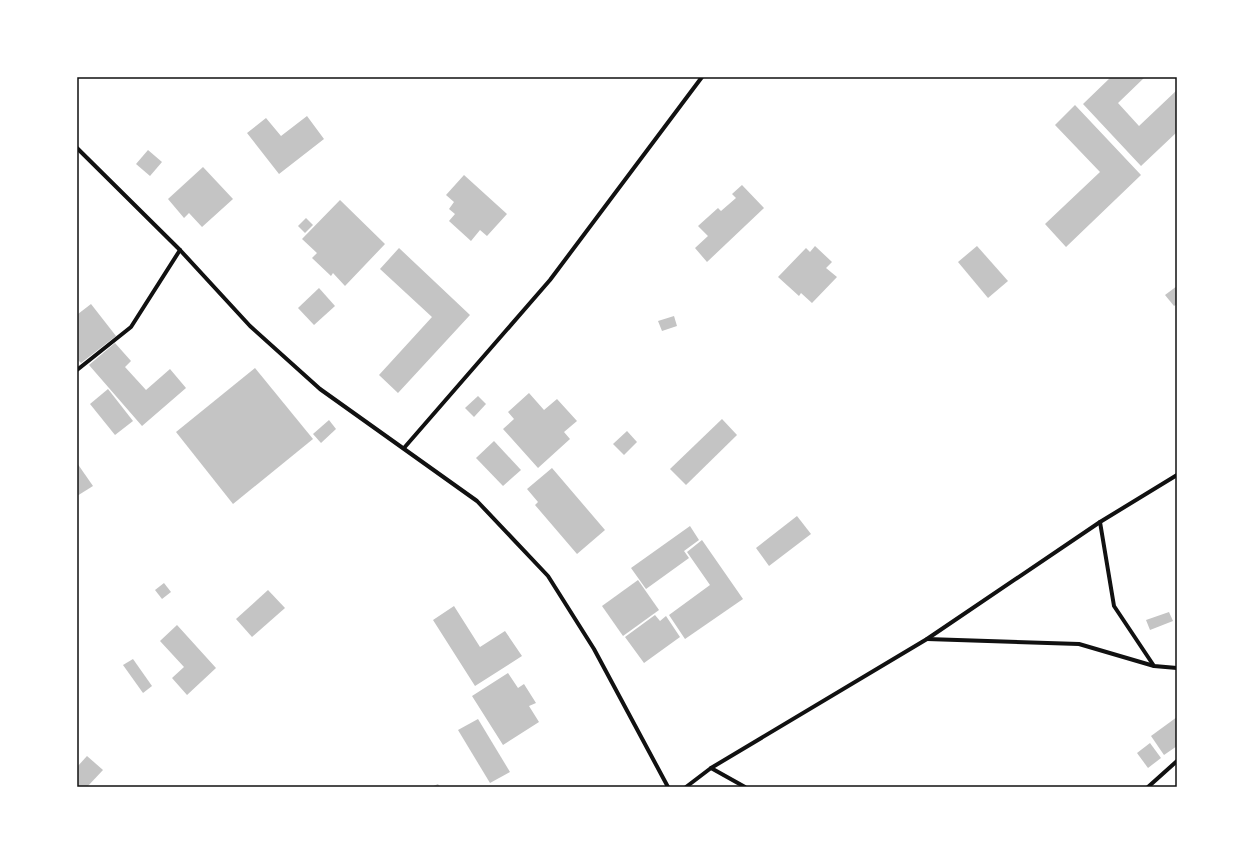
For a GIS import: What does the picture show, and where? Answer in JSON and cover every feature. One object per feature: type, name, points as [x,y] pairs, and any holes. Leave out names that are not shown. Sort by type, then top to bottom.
[{"type":"street","points":[[404,448],[550,280],[702,77]]},
{"type":"street","points":[[77,148],[180,250],[250,326],[320,389],[477,501],[548,576],[594,649],[668,787]]},
{"type":"street","points":[[77,370],[131,326],[180,250]]},
{"type":"street","points":[[686,787],[712,768],[927,639],[1100,522],[1177,475]]},
{"type":"street","points":[[1100,522],[1114,606],[1154,666]]},
{"type":"street","points":[[927,639],[1079,644],[1154,666],[1177,668]]},
{"type":"street","points":[[1148,787],[1177,761]]},
{"type":"street","points":[[712,768],[745,787]]},
{"type":"building","points":[[1111,77],[1145,77],[1118,103],[1139,126],[1177,90],[1177,132],[1141,166],[1083,104]]},
{"type":"building","points":[[1075,105],[1141,175],[1066,247],[1045,224],[1100,172],[1055,125]]},
{"type":"building","points":[[307,116],[324,139],[279,174],[247,133],[266,118],[281,136]]},
{"type":"building","points":[[148,150],[162,162],[150,176],[136,164]]},
{"type":"building","points":[[203,167],[233,199],[202,227],[189,213],[184,218],[168,199]]},
{"type":"building","points":[[464,175],[507,214],[487,236],[480,230],[471,241],[449,221],[455,214],[449,209],[454,202],[446,195]]},
{"type":"building","points":[[742,185],[764,208],[707,262],[695,248],[708,236],[698,226],[718,208],[721,211],[736,198],[732,194]]},
{"type":"building","points":[[340,200],[385,244],[345,286],[333,273],[331,276],[312,258],[317,253],[302,239]]},
{"type":"building","points":[[306,218],[313,225],[305,233],[298,226]]},
{"type":"building","points":[[815,246],[832,262],[826,268],[837,277],[812,303],[801,293],[799,296],[778,277],[806,248],[810,252]]},
{"type":"building","points":[[977,246],[1008,281],[988,298],[958,262]]},
{"type":"building","points":[[399,248],[470,315],[398,393],[379,375],[432,317],[380,269]]},
{"type":"building","points":[[1177,286],[1177,304],[1174,306],[1165,295]]},
{"type":"building","points":[[319,288],[335,306],[314,325],[298,308]]},
{"type":"building","points":[[91,304],[116,336],[81,363],[77,359],[77,312],[78,314]]},
{"type":"building","points":[[674,316],[677,326],[662,331],[658,321]]},
{"type":"building","points":[[115,343],[131,361],[125,367],[146,390],[170,369],[186,388],[142,426],[89,365]]},
{"type":"building","points":[[255,368],[313,439],[233,504],[176,432]]},
{"type":"building","points":[[108,389],[133,421],[115,435],[90,404]]},
{"type":"building","points":[[529,393],[544,410],[557,399],[577,421],[564,432],[570,439],[538,468],[503,429],[514,419],[508,412]]},
{"type":"building","points":[[478,396],[486,404],[474,417],[465,408]]},
{"type":"building","points":[[722,419],[737,435],[686,485],[670,469]]},
{"type":"building","points":[[329,420],[336,429],[321,443],[313,434]]},
{"type":"building","points":[[627,431],[637,442],[624,455],[613,444]]},
{"type":"building","points":[[494,441],[521,470],[503,486],[476,458]]},
{"type":"building","points":[[77,463],[93,486],[77,496]]},
{"type":"building","points":[[552,468],[605,530],[577,554],[535,505],[538,502],[527,489]]},
{"type":"building","points":[[797,516],[811,534],[769,566],[756,548]]},
{"type":"building","points":[[690,526],[699,540],[684,551],[689,558],[646,589],[631,568]]},
{"type":"building","points":[[702,540],[743,599],[685,639],[669,615],[710,585],[687,552]]},
{"type":"building","points":[[638,580],[659,610],[623,636],[602,606]]},
{"type":"building","points":[[164,583],[171,592],[162,599],[155,590]]},
{"type":"building","points":[[268,590],[285,608],[252,637],[236,619]]},
{"type":"building","points":[[454,606],[480,647],[505,631],[522,656],[475,686],[433,620]]},
{"type":"building","points":[[1169,612],[1173,621],[1150,630],[1146,620]]},
{"type":"building","points":[[655,615],[660,621],[666,616],[680,637],[644,663],[625,637]]},
{"type":"building","points":[[177,625],[216,668],[187,695],[172,678],[184,667],[160,641]]},
{"type":"building","points":[[133,659],[152,686],[143,693],[123,665]]},
{"type":"building","points":[[508,673],[518,688],[524,684],[536,703],[529,706],[539,722],[503,745],[472,696]]},
{"type":"building","points":[[1177,717],[1177,746],[1164,755],[1151,736]]},
{"type":"building","points":[[478,719],[510,772],[490,783],[458,730]]},
{"type":"building","points":[[1150,743],[1161,758],[1148,768],[1137,753]]},
{"type":"building","points":[[87,756],[103,770],[87,787],[77,787],[77,767]]},
{"type":"building","points":[[438,784],[440,787],[431,787]]}]
